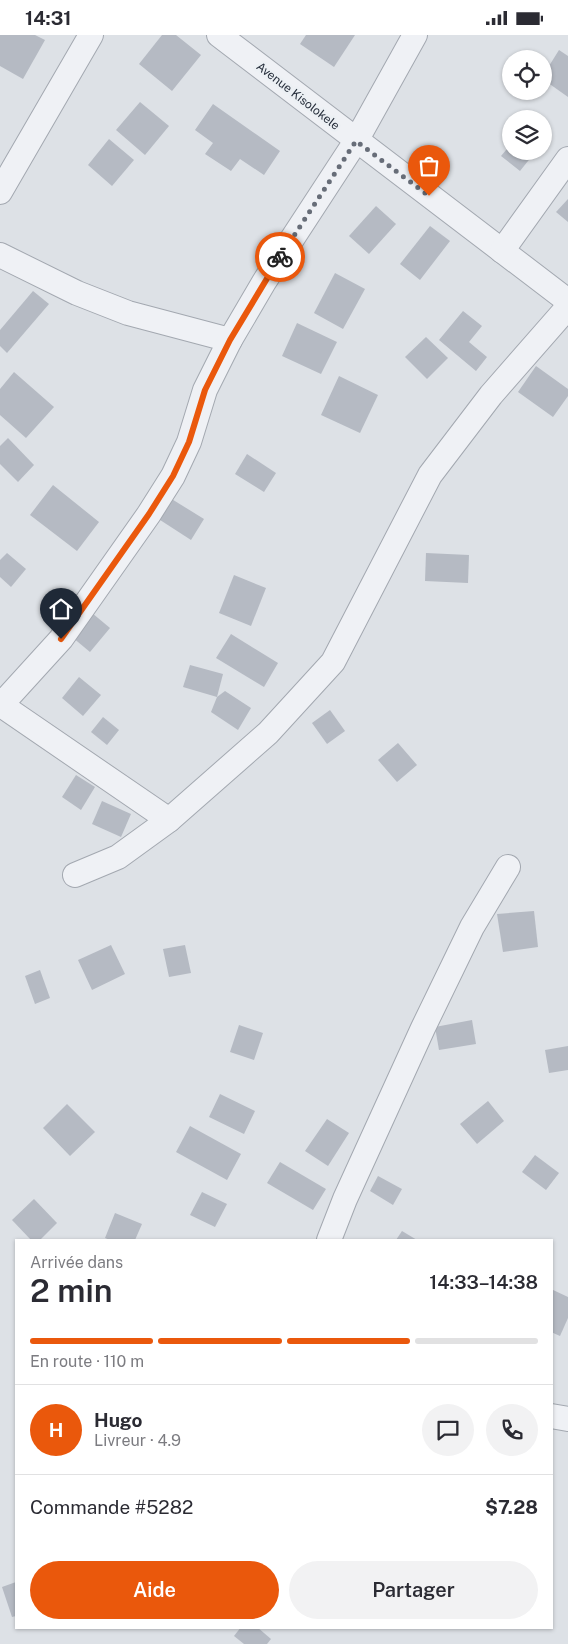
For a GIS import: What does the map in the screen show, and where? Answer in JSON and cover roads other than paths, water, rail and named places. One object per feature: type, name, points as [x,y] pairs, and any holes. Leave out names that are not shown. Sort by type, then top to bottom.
[{"type":"street","points":[[0,192],[91,35]]},
{"type":"street","name":"Avenue Kisolokele","points":[[219,35],[568,301]]},
{"type":"street","points":[[168,820],[1,705],[61,639],[149,514],[173,476],[189,442],[205,390],[230,340],[264,282],[356,141],[415,35]]},
{"type":"street","points":[[502,251],[568,159]]},
{"type":"street","points":[[0,255],[77,293],[128,313],[230,340]]},
{"type":"street","points":[[75,875],[118,857],[168,820],[268,733],[333,662],[430,475],[490,395],[568,307]]},
{"type":"street","points":[[329,1239],[345,1199],[423,1027],[472,927],[508,867]]},
{"type":"street","points":[[553,1417],[568,1419]]}]
